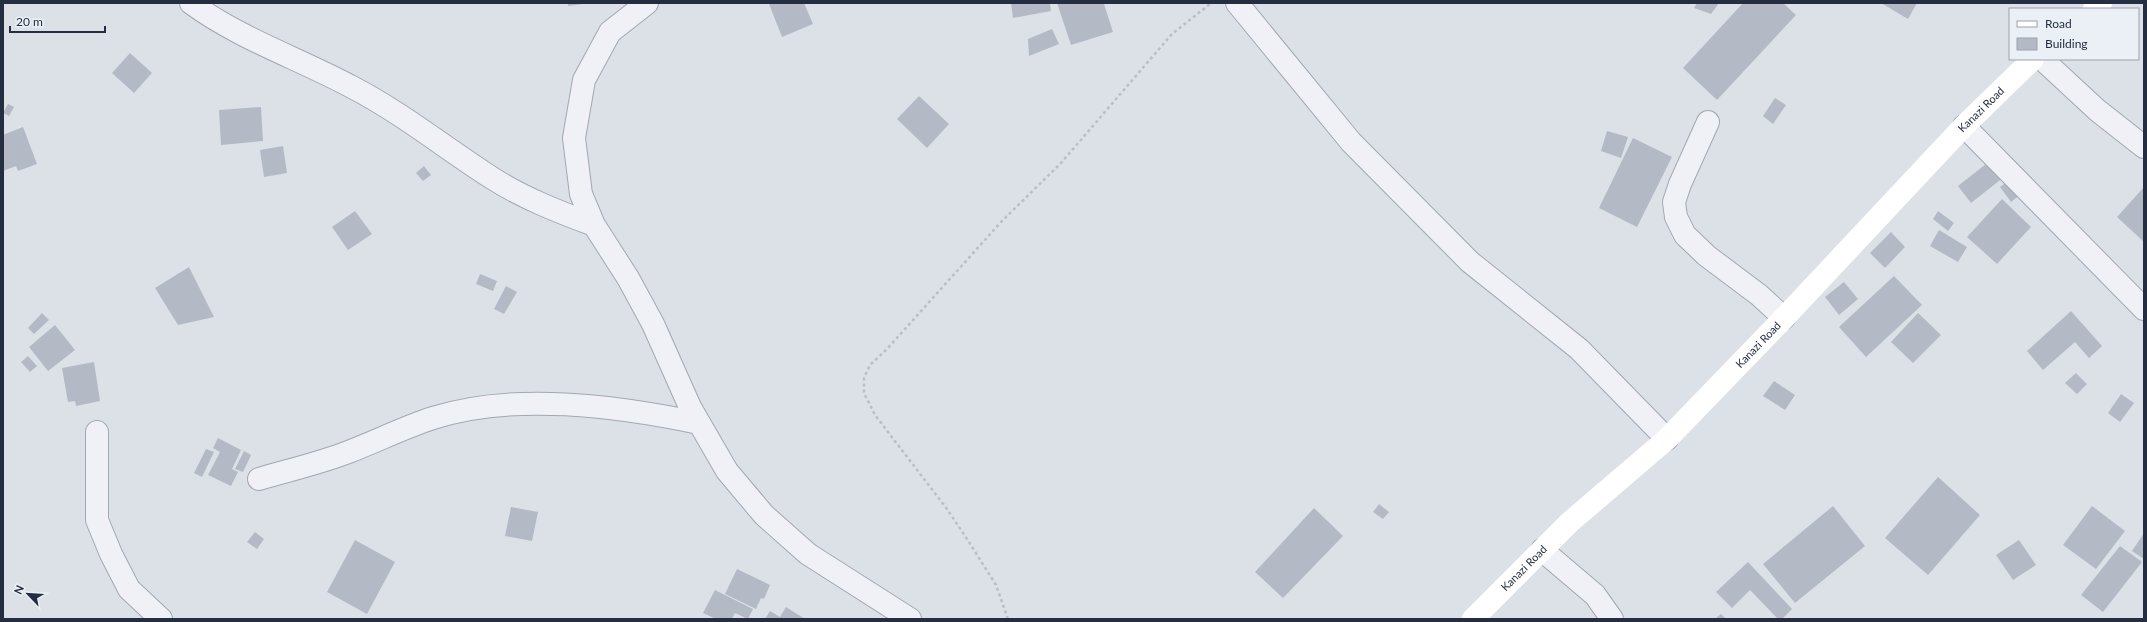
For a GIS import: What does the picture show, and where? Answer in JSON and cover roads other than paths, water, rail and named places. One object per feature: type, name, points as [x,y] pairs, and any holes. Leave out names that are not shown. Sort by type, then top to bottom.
[{"type":"main road","name":"Kanazi Road","points":[[1473,619],[1570,522],[1666,439],[1784,318],[1964,126],[2033,60]]},
{"type":"street","points":[[191,3],[246,37],[351,86],[396,112],[493,178],[560,212],[594,225]]},
{"type":"street","points":[[647,3],[610,32],[584,80],[574,138],[581,194],[594,225],[628,278],[653,324],[690,407],[727,471],[764,515],[808,554],[910,619]]},
{"type":"street","points":[[1237,3],[1351,142],[1470,262],[1578,349],[1666,439]]},
{"type":"street","points":[[2043,60],[2096,110],[2144,147]]},
{"type":"street","points":[[1708,122],[1680,184],[1674,202],[1676,217],[1685,235],[1707,256],[1759,295],[1784,318]]},
{"type":"street","points":[[1964,126],[2144,308]]},
{"type":"street","points":[[259,479],[341,455],[433,418],[484,407],[534,403],[649,413],[699,423]]},
{"type":"street","points":[[97,432],[97,520],[111,554],[129,589],[161,619]]},
{"type":"street","points":[[1542,550],[1595,595],[1612,619]]}]
